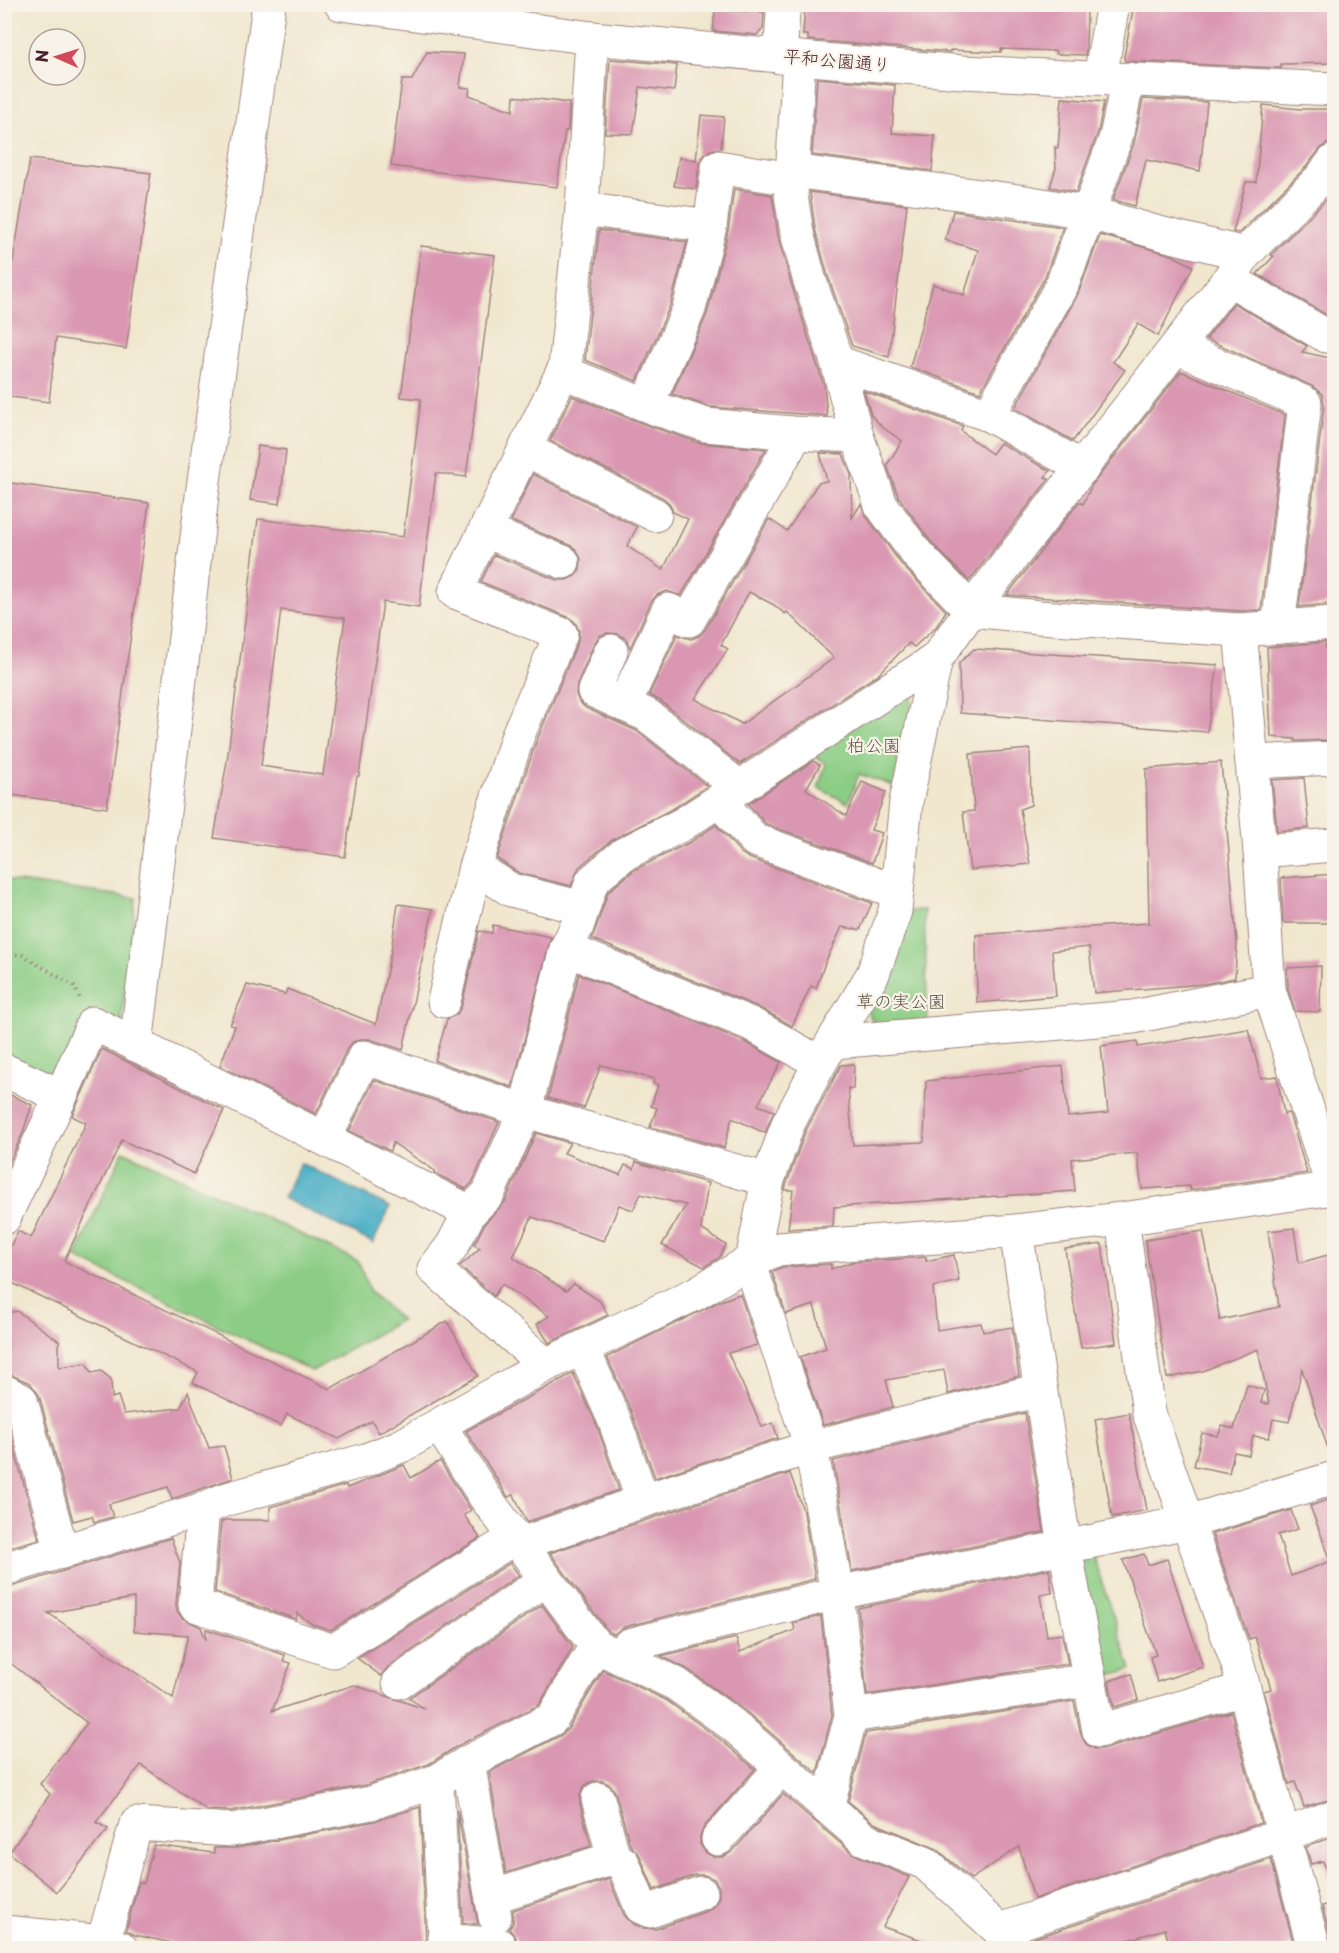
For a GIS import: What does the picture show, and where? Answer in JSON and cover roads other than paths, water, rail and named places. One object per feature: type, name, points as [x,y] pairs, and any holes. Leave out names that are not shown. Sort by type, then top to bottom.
[{"type":"street","points":[[136,1045],[202,496],[269,4]]},
{"type":"street","name":"平和公園通り","points":[[341,4],[501,15],[592,38],[789,58],[962,72],[1335,88]]},
{"type":"street","points":[[989,415],[1062,285],[1116,137],[1113,4]]},
{"type":"street","points":[[783,7],[789,58],[791,195],[797,233],[857,436],[881,505],[917,554],[971,610],[1240,630],[1335,623]]},
{"type":"street","points":[[444,1001],[475,867],[518,735],[561,634],[455,592],[565,367],[582,209],[592,38]]},
{"type":"street","points":[[546,1365],[434,1269],[452,1246],[470,1212],[488,1194],[525,1111],[566,949],[592,881],[624,854],[683,824],[936,658],[1237,267],[1335,161]]},
{"type":"street","points":[[647,405],[689,309],[710,226],[718,167],[1025,202],[1090,213],[1159,233],[1237,267],[1326,336],[1335,337]]},
{"type":"street","points":[[582,209],[710,226]]},
{"type":"street","points":[[1176,346],[1305,403],[1278,627]]},
{"type":"street","points":[[837,362],[989,415],[1083,468]]},
{"type":"street","points":[[563,372],[706,425],[857,436]]},
{"type":"street","points":[[624,705],[668,610],[689,620],[790,445],[792,433]]},
{"type":"street","points":[[525,449],[655,515]]},
{"type":"street","points":[[485,531],[563,562]]},
{"type":"street","points":[[4,1569],[203,1509],[224,1500],[366,1460],[401,1446],[546,1365],[695,1294],[752,1260],[778,1249],[1016,1231],[1122,1219],[1334,1189],[1269,990],[1260,851],[1240,630]]},
{"type":"street","points":[[611,651],[594,691],[647,715],[729,794],[755,840],[897,892]]},
{"type":"street","points":[[827,1808],[851,1716],[837,1593],[811,1447],[754,1277],[752,1260],[768,1180],[788,1124],[826,1053],[873,974],[895,911],[906,802],[936,658]]},
{"type":"street","points":[[1252,762],[1335,758]]},
{"type":"street","points":[[1260,851],[1335,845]]},
{"type":"street","points":[[475,867],[511,890],[583,908]]},
{"type":"street","points":[[566,949],[826,1053],[1133,1017],[1269,990]]},
{"type":"street","points":[[4,1218],[93,1023],[470,1212]]},
{"type":"street","points":[[325,1138],[364,1057],[525,1111],[768,1180]]},
{"type":"street","points":[[4,1070],[61,1096]]},
{"type":"street","points":[[1122,1219],[1149,1413],[1244,1689],[1314,1948]]},
{"type":"street","points":[[1016,1231],[1065,1546],[1099,1731],[1244,1689]]},
{"type":"street","points":[[583,1349],[614,1419],[643,1501]]},
{"type":"street","points":[[203,1509],[195,1605],[333,1651],[519,1540],[811,1447],[1040,1390]]},
{"type":"street","points":[[4,1391],[21,1400],[62,1552]]},
{"type":"street","points":[[440,1426],[485,1497],[546,1579],[608,1652],[676,1684],[733,1725],[864,1839],[925,1863],[1008,1940],[1335,1816]]},
{"type":"street","points":[[4,1932],[112,1945],[136,1824],[232,1830],[371,1803],[437,1781],[468,1762],[552,1719],[608,1652],[837,1593],[1188,1522],[1335,1478]]},
{"type":"street","points":[[399,1682],[546,1579]]},
{"type":"street","points":[[851,1716],[1089,1680]]},
{"type":"street","points":[[437,1781],[445,1940],[499,1947],[468,1762]]},
{"type":"street","points":[[718,1839],[782,1768]]},
{"type":"street","points":[[598,1798],[614,1858],[623,1863],[641,1907],[650,1911],[701,1893]]},
{"type":"street","points":[[492,1897],[614,1858]]},
{"type":"water","points":[[300,1163],[390,1207],[373,1243],[283,1198]]},
{"type":"park label","name":"柏公園","points":[[874,746]]},
{"type":"park label","name":"草の実公園","points":[[901,1002]]}]
